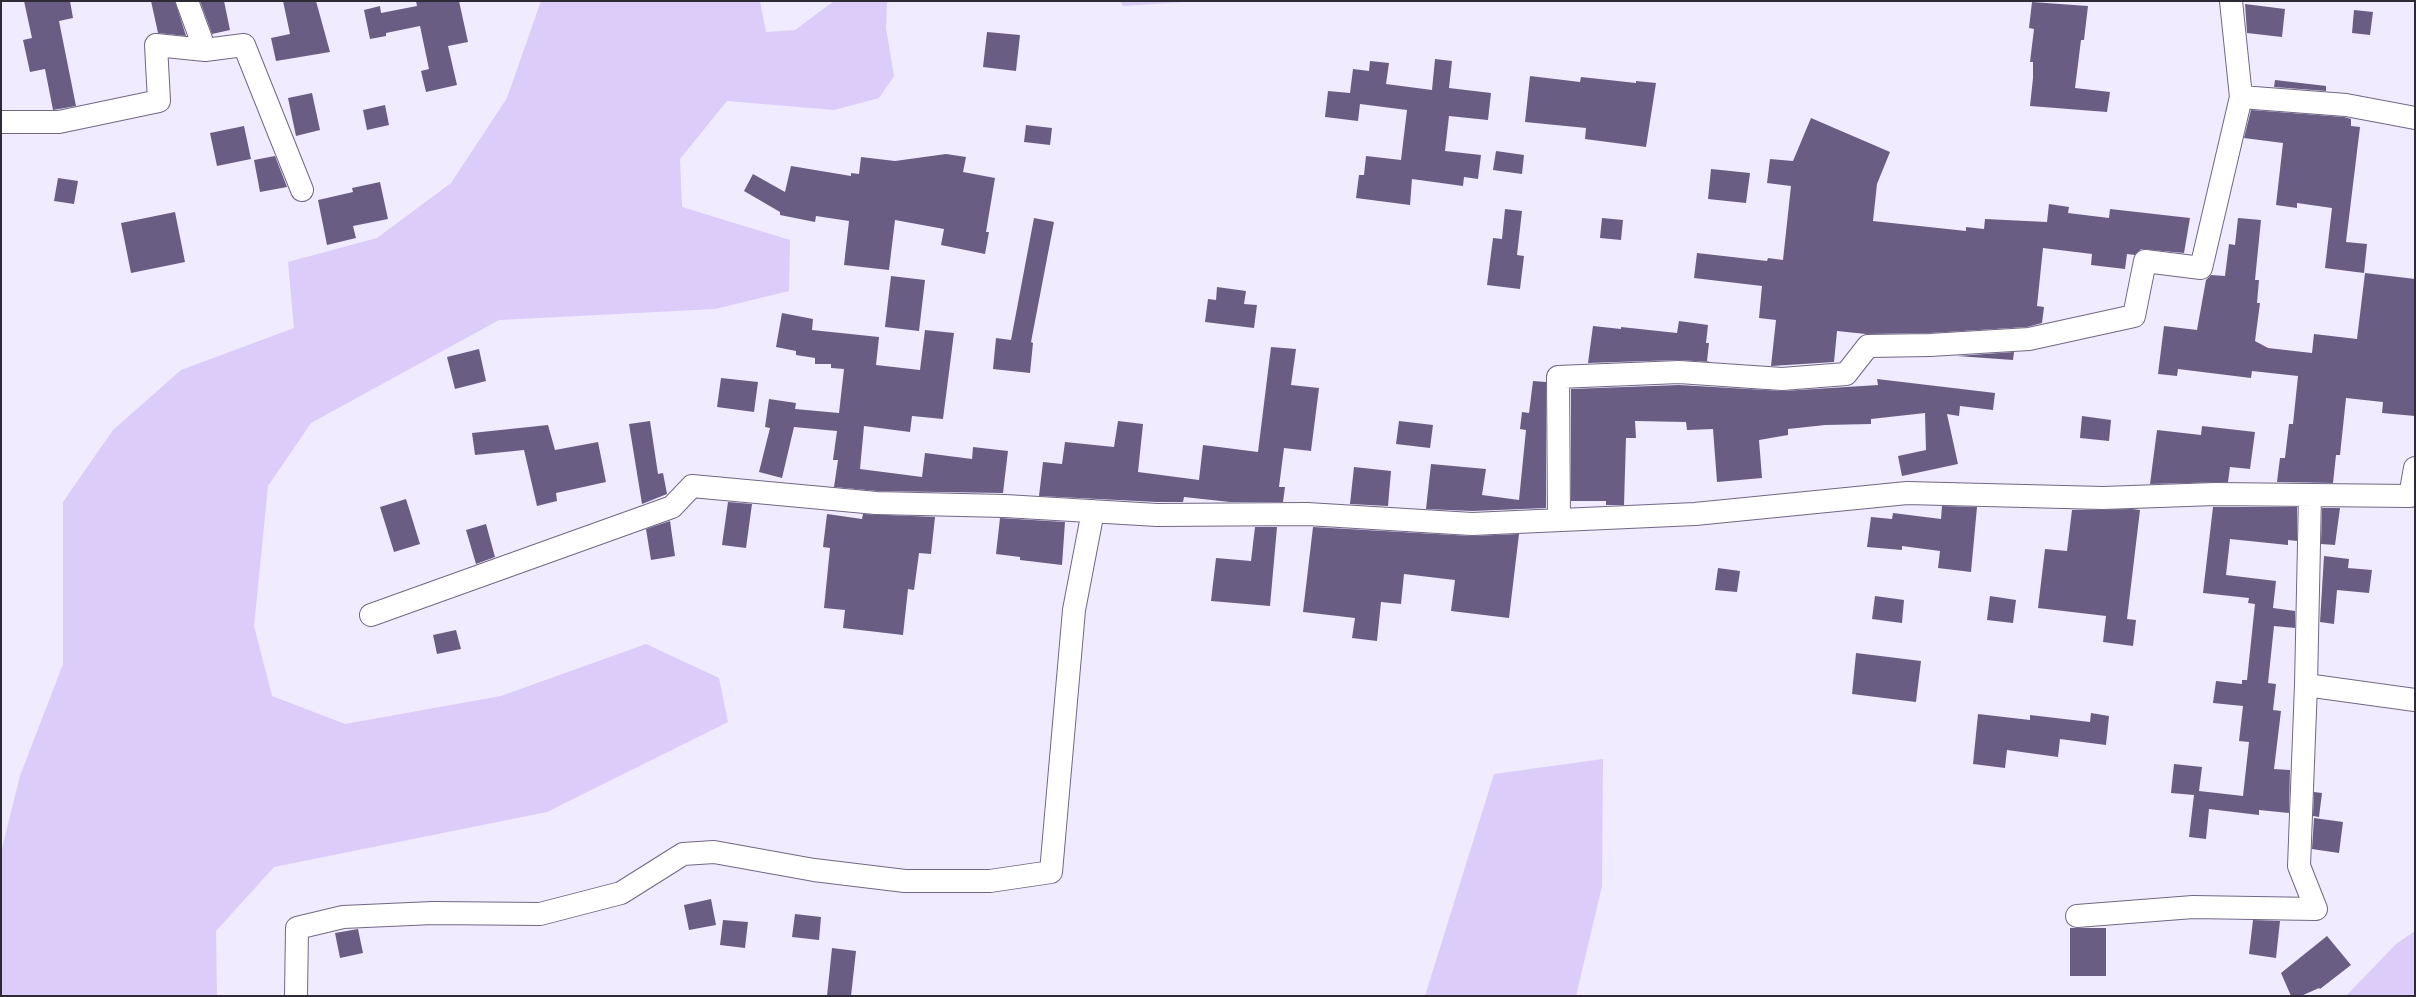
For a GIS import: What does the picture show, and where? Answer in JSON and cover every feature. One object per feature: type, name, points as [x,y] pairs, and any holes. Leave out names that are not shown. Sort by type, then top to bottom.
[{"type":"street","points":[[187,1],[205,50]]},
{"type":"street","points":[[1559,520],[1558,377],[1679,372],[1782,380],[1846,374],[1868,346],[2029,339],[2134,316],[2144,262],[2200,268],[2240,97],[2231,1]]},
{"type":"street","points":[[1,122],[59,122],[158,101],[156,45],[205,50],[244,45],[302,190]]},
{"type":"street","points":[[2240,97],[2346,105],[2415,118]]},
{"type":"street","points":[[371,615],[672,507],[692,486],[876,503],[1005,506],[1157,515],[1306,514],[1472,524],[1696,514],[1906,494],[2102,498],[2215,494],[2410,496],[2415,468]]},
{"type":"street","points":[[2077,916],[2193,907],[2316,909],[2299,866],[2306,685],[2310,495]]},
{"type":"street","points":[[296,996],[297,928],[343,917],[433,913],[540,914],[621,893],[683,854],[714,852],[814,870],[905,881],[990,881],[1051,872],[1074,610],[1093,511]]},
{"type":"street","points":[[2306,685],[2415,700]]},
{"type":"shaded area","points":[[541,1],[760,1],[766,32],[795,30],[834,1],[887,1],[886,28],[894,76],[879,98],[834,110],[727,101],[680,159],[682,207],[790,240],[789,291],[715,309],[499,320],[311,423],[268,486],[254,626],[272,696],[345,724],[501,696],[646,644],[719,678],[728,722],[547,812],[274,867],[216,931],[217,996],[1,996],[1,852],[20,776],[63,664],[63,502],[113,430],[181,370],[294,328],[288,262],[377,238],[451,183],[507,98]]},
{"type":"shaded area","points":[[1120,1],[1198,1],[1123,6]]},
{"type":"shaded area","points":[[1603,759],[1602,886],[1576,996],[1425,996],[1494,774]]},
{"type":"shaded area","points":[[2415,931],[2415,996],[2346,996],[2396,944]]},
{"type":"building","points":[[24,1],[70,1],[73,18],[59,21],[76,106],[53,110],[45,69],[30,72],[23,40],[32,38]]},
{"type":"building","points":[[151,1],[175,1],[186,36],[158,33]]},
{"type":"building","points":[[200,1],[224,1],[230,30],[212,34]]},
{"type":"building","points":[[283,1],[316,1],[330,52],[276,61],[271,38],[290,34]]},
{"type":"building","points":[[416,1],[459,1],[468,42],[448,46],[457,85],[426,92],[421,71],[429,69],[420,26],[386,33],[386,36],[370,39],[364,10],[380,6],[381,13],[417,6]]},
{"type":"building","points":[[2032,2],[2088,6],[2084,40],[2081,40],[2075,88],[2110,92],[2107,112],[2030,106],[2033,62],[2030,62],[2034,29],[2029,28]]},
{"type":"building","points":[[2245,4],[2285,9],[2282,37],[2247,33]]},
{"type":"building","points":[[2354,10],[2373,12],[2370,35],[2352,33]]},
{"type":"building","points":[[987,32],[1020,35],[1016,71],[983,67]]},
{"type":"building","points":[[1435,59],[1452,61],[1449,88],[1491,93],[1488,120],[1449,116],[1445,151],[1481,155],[1478,179],[1464,177],[1463,186],[1412,179],[1410,205],[1356,198],[1359,175],[1364,175],[1366,156],[1401,160],[1407,110],[1360,104],[1358,121],[1325,117],[1328,91],[1350,93],[1353,69],[1369,71],[1370,61],[1389,63],[1386,84],[1432,90]]},
{"type":"building","points":[[1530,76],[1580,82],[1581,77],[1636,83],[1636,81],[1656,83],[1646,147],[1585,139],[1586,128],[1525,122]]},
{"type":"building","points":[[2275,80],[2326,86],[2326,91],[2274,87]]},
{"type":"building","points":[[312,93],[320,130],[296,136],[288,98]]},
{"type":"building","points":[[385,105],[389,125],[367,130],[363,110]]},
{"type":"building","points":[[2251,110],[2344,117],[2351,119],[2351,126],[2360,127],[2346,242],[2367,244],[2364,273],[2325,268],[2332,208],[2297,203],[2297,208],[2276,205],[2283,143],[2244,138]]},
{"type":"building","points":[[1811,118],[1890,152],[1877,184],[1873,221],[1966,231],[1966,227],[1984,229],[1985,219],[2047,222],[2049,204],[2069,207],[2068,213],[2109,218],[2110,209],[2190,218],[2184,253],[2141,249],[2135,255],[2127,254],[2125,269],[2091,265],[2092,254],[2043,248],[2037,306],[2044,307],[2042,323],[2027,327],[1930,333],[1866,334],[1837,331],[1834,362],[1771,366],[1776,320],[1759,318],[1762,286],[1694,278],[1697,253],[1767,261],[1768,258],[1783,260],[1791,186],[1767,183],[1770,159],[1793,161]]},
{"type":"building","points":[[1026,125],[1052,128],[1050,145],[1024,142]]},
{"type":"building","points":[[244,126],[251,159],[217,166],[210,133]]},
{"type":"building","points":[[1496,151],[1524,155],[1522,174],[1493,170]]},
{"type":"building","points":[[946,154],[966,157],[963,172],[995,178],[986,232],[989,232],[985,254],[941,245],[944,229],[895,220],[889,270],[844,265],[849,221],[816,216],[815,222],[780,215],[780,212],[744,191],[753,174],[785,192],[791,166],[851,176],[851,173],[859,174],[861,157],[895,161]]},
{"type":"building","points":[[275,156],[287,187],[260,192],[254,160]]},
{"type":"building","points":[[1711,169],[1750,173],[1746,203],[1708,199]]},
{"type":"building","points":[[58,178],[78,181],[74,204],[54,201]]},
{"type":"building","points":[[380,182],[388,219],[353,226],[356,238],[327,245],[318,200],[353,192],[352,188]]},
{"type":"building","points":[[1505,209],[1522,211],[1517,255],[1524,256],[1520,289],[1487,285],[1493,238],[1502,239]]},
{"type":"building","points":[[175,212],[185,262],[131,273],[121,223]]},
{"type":"building","points":[[1034,218],[1054,222],[1031,342],[1033,343],[1030,373],[993,369],[996,338],[1011,340]]},
{"type":"building","points":[[1602,218],[1623,220],[1621,240],[1600,238]]},
{"type":"building","points":[[2238,218],[2261,220],[2255,280],[2259,280],[2257,303],[2260,303],[2255,341],[2268,348],[2312,353],[2314,334],[2357,339],[2365,273],[2415,279],[2415,416],[2382,413],[2383,402],[2346,398],[2340,455],[2336,455],[2333,483],[2277,482],[2280,458],[2285,458],[2289,424],[2293,424],[2298,376],[2252,371],[2251,378],[2178,369],[2177,376],[2158,374],[2164,326],[2197,330],[2206,280],[2211,275],[2225,276],[2229,244],[2235,245]]},
{"type":"building","points":[[891,276],[925,280],[919,331],[885,327]]},
{"type":"building","points":[[1217,287],[1246,291],[1244,304],[1257,305],[1254,328],[1205,322],[1208,299],[1216,300]]},
{"type":"building","points":[[782,313],[813,319],[812,330],[879,337],[876,365],[920,370],[925,330],[954,333],[943,419],[912,416],[910,432],[864,426],[860,469],[922,477],[925,453],[972,459],[973,447],[1008,451],[1003,493],[877,491],[834,487],[838,460],[833,460],[837,431],[794,427],[782,478],[759,472],[770,428],[765,427],[769,399],[796,403],[795,409],[839,413],[844,369],[831,368],[831,364],[815,364],[815,358],[796,355],[796,351],[776,347]]},
{"type":"building","points":[[1679,321],[1708,325],[1706,343],[1709,343],[1707,361],[1710,362],[1678,360],[1588,363],[1593,326],[1621,329],[1621,327],[1677,333]]},
{"type":"building","points":[[1271,347],[1296,349],[1291,385],[1319,388],[1311,451],[1284,448],[1279,487],[1285,487],[1283,502],[1230,502],[1184,497],[1183,502],[1157,502],[1039,496],[1043,462],[1062,464],[1065,442],[1114,447],[1118,421],[1143,424],[1138,472],[1199,480],[1203,445],[1258,452]]},
{"type":"building","points":[[479,349],[486,381],[455,389],[447,357]]},
{"type":"building","points":[[2014,352],[2013,360],[1957,356]]},
{"type":"building","points":[[721,378],[758,382],[754,412],[717,407]]},
{"type":"building","points":[[1877,379],[1995,393],[1993,410],[1960,406],[1959,416],[1947,414],[1958,464],[1902,476],[1898,456],[1926,450],[1925,413],[1871,419],[1871,424],[1825,425],[1788,429],[1788,435],[1759,440],[1762,478],[1717,482],[1713,429],[1687,430],[1686,422],[1635,421],[1636,438],[1626,438],[1624,505],[1606,505],[1606,501],[1571,501],[1571,389],[1679,385],[1783,391],[1878,385]]},
{"type":"building","points":[[1533,381],[1546,382],[1546,508],[1472,511],[1426,509],[1431,464],[1486,469],[1482,495],[1519,500],[1526,430],[1520,429],[1522,412],[1529,413]]},
{"type":"building","points":[[2082,416],[2111,420],[2109,441],[2080,438]]},
{"type":"building","points":[[650,421],[658,474],[663,473],[667,494],[642,504],[629,424]]},
{"type":"building","points":[[1399,421],[1433,425],[1430,448],[1396,444]]},
{"type":"building","points":[[548,425],[555,450],[598,442],[606,482],[556,493],[557,501],[537,506],[524,450],[475,455],[472,433]]},
{"type":"building","points":[[2202,426],[2255,432],[2250,469],[2230,467],[2228,482],[2150,484],[2157,430],[2201,435]]},
{"type":"building","points":[[1354,467],[1391,471],[1388,506],[1350,504]]},
{"type":"building","points":[[406,499],[420,544],[394,552],[380,507]]},
{"type":"building","points":[[728,502],[752,504],[746,548],[722,545]]},
{"type":"building","points":[[1942,506],[1977,507],[1971,572],[1938,568],[1940,551],[1902,546],[1902,550],[1867,547],[1871,517],[1892,519],[1893,513],[1941,519]]},
{"type":"building","points":[[2213,507],[2297,507],[2297,541],[2288,540],[2288,545],[2230,539],[2226,575],[2276,581],[2273,608],[2295,611],[2295,628],[2274,626],[2268,683],[2276,684],[2273,710],[2281,711],[2274,769],[2290,770],[2289,813],[2259,810],[2259,815],[2209,809],[2206,839],[2189,837],[2194,795],[2171,793],[2174,764],[2202,767],[2199,791],[2243,796],[2249,742],[2239,741],[2243,706],[2213,703],[2216,681],[2242,684],[2242,680],[2247,680],[2255,604],[2248,603],[2249,598],[2203,593]]},
{"type":"building","points":[[2322,508],[2340,508],[2335,545],[2321,544]]},
{"type":"building","points":[[2072,510],[2140,510],[2127,619],[2136,620],[2133,646],[2103,642],[2106,616],[2038,608],[2045,549],[2067,551]]},
{"type":"building","points":[[827,514],[862,519],[863,514],[935,517],[931,554],[919,553],[914,590],[908,589],[903,635],[843,628],[845,610],[824,608],[830,548],[823,547]]},
{"type":"building","points":[[1000,518],[1065,522],[1062,565],[1020,560],[1020,557],[996,554]]},
{"type":"building","points":[[670,521],[675,556],[651,560],[646,529]]},
{"type":"building","points":[[486,524],[495,557],[476,564],[466,530]]},
{"type":"building","points":[[1255,527],[1277,527],[1270,606],[1211,601],[1216,558],[1251,561]]},
{"type":"building","points":[[1313,527],[1471,536],[1519,534],[1509,618],[1451,611],[1455,580],[1404,574],[1401,604],[1381,602],[1377,641],[1352,638],[1355,618],[1303,612]]},
{"type":"building","points":[[2324,556],[2349,559],[2348,568],[2372,570],[2369,593],[2337,590],[2334,624],[2320,622]]},
{"type":"building","points":[[1718,568],[1740,571],[1737,592],[1715,590]]},
{"type":"building","points":[[1875,596],[1904,600],[1902,623],[1872,619]]},
{"type":"building","points":[[1990,596],[2016,600],[2013,623],[1987,620]]},
{"type":"building","points":[[456,630],[461,649],[437,654],[433,635]]},
{"type":"building","points":[[1856,653],[1921,661],[1916,702],[1852,694]]},
{"type":"building","points":[[2091,713],[2109,716],[2106,745],[2060,739],[2058,757],[2007,750],[2005,768],[1973,764],[1978,714],[2030,720],[2030,715],[2090,722]]},
{"type":"building","points":[[2314,792],[2322,793],[2319,817],[2313,816]]},
{"type":"building","points":[[2314,818],[2343,822],[2339,853],[2312,849]]},
{"type":"building","points":[[711,899],[716,925],[689,930],[684,905]]},
{"type":"building","points":[[795,914],[821,917],[819,940],[792,937]]},
{"type":"building","points":[[723,920],[748,922],[745,948],[720,945]]},
{"type":"building","points":[[2253,920],[2280,921],[2276,958],[2249,954]]},
{"type":"building","points":[[2070,928],[2106,928],[2106,976],[2070,976]]},
{"type":"building","points":[[358,929],[363,953],[340,958],[335,933]]},
{"type":"building","points":[[2327,936],[2351,965],[2320,989],[2319,988],[2301,996],[2291,996],[2281,973]]},
{"type":"building","points":[[832,948],[856,951],[851,996],[827,996]]}]
